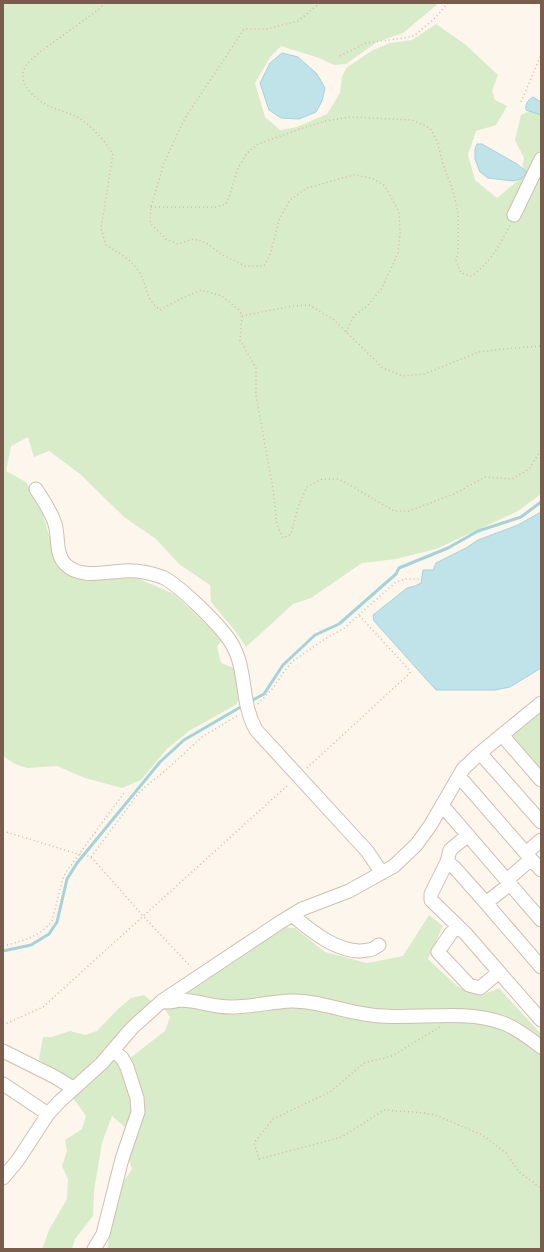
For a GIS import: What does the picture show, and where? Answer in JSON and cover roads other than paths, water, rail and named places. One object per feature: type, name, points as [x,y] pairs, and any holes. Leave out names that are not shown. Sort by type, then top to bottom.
[{"type":"street","points":[[514,215],[541,159]]},
{"type":"street","points":[[36,489],[50,512],[55,524],[60,555],[70,568],[85,574],[125,571],[147,573],[162,577],[177,587],[225,634],[238,654],[244,677],[247,705],[251,720],[256,730],[366,851],[382,874]]},
{"type":"street","points":[[3,1178],[18,1160],[48,1114],[73,1088],[114,1051],[132,1028],[162,1001],[302,909],[349,891],[394,866],[416,845],[430,826],[463,770],[480,753],[541,702]]},
{"type":"street","points":[[502,735],[541,780]]},
{"type":"street","points":[[480,753],[537,809],[541,822]]},
{"type":"street","points":[[458,778],[464,782],[541,870]]},
{"type":"street","points":[[441,807],[447,811],[541,920]]},
{"type":"street","points":[[468,835],[450,850],[447,862],[431,894],[431,900],[458,926],[541,1020]]},
{"type":"street","points":[[486,904],[508,882],[541,840]]},
{"type":"street","points":[[447,862],[454,867],[541,967]]},
{"type":"street","points":[[292,915],[328,942],[346,949],[359,951],[369,950],[379,945]]},
{"type":"street","points":[[458,926],[451,933],[438,952],[469,985],[480,988],[499,972]]},
{"type":"street","points":[[162,1001],[167,1003],[181,1000],[228,1007],[247,1007],[292,1001],[315,1003],[353,1014],[377,1016],[465,1015],[487,1018],[504,1023],[519,1031],[541,1047]]},
{"type":"street","points":[[3,1051],[55,1077],[73,1088]]},
{"type":"street","points":[[94,1249],[103,1234],[122,1160],[138,1112],[137,1098],[127,1067],[122,1058],[114,1051]]},
{"type":"street","points":[[3,1084],[48,1114]]},
{"type":"water","points":[[282,53],[298,57],[317,74],[325,88],[322,101],[316,112],[299,119],[281,118],[269,110],[260,83],[270,63]]},
{"type":"water","points":[[533,97],[541,102],[541,115],[526,110],[527,102]]},
{"type":"water","points":[[477,144],[482,144],[517,164],[527,172],[521,179],[513,181],[488,178],[480,172],[475,159],[475,149]]},
{"type":"water","points":[[541,512],[541,668],[510,687],[495,690],[436,690],[374,621],[373,615],[407,588],[421,583],[423,570],[433,570],[436,563],[466,548],[478,540],[518,525]]},
{"type":"waterway","points":[[249,702],[264,694],[283,665],[315,635],[339,624],[396,574],[399,568],[448,548],[478,531],[521,517],[541,502]]},
{"type":"waterway","points":[[3,951],[31,945],[49,934],[57,922],[67,879],[77,863],[160,762],[184,740],[244,705]]}]
